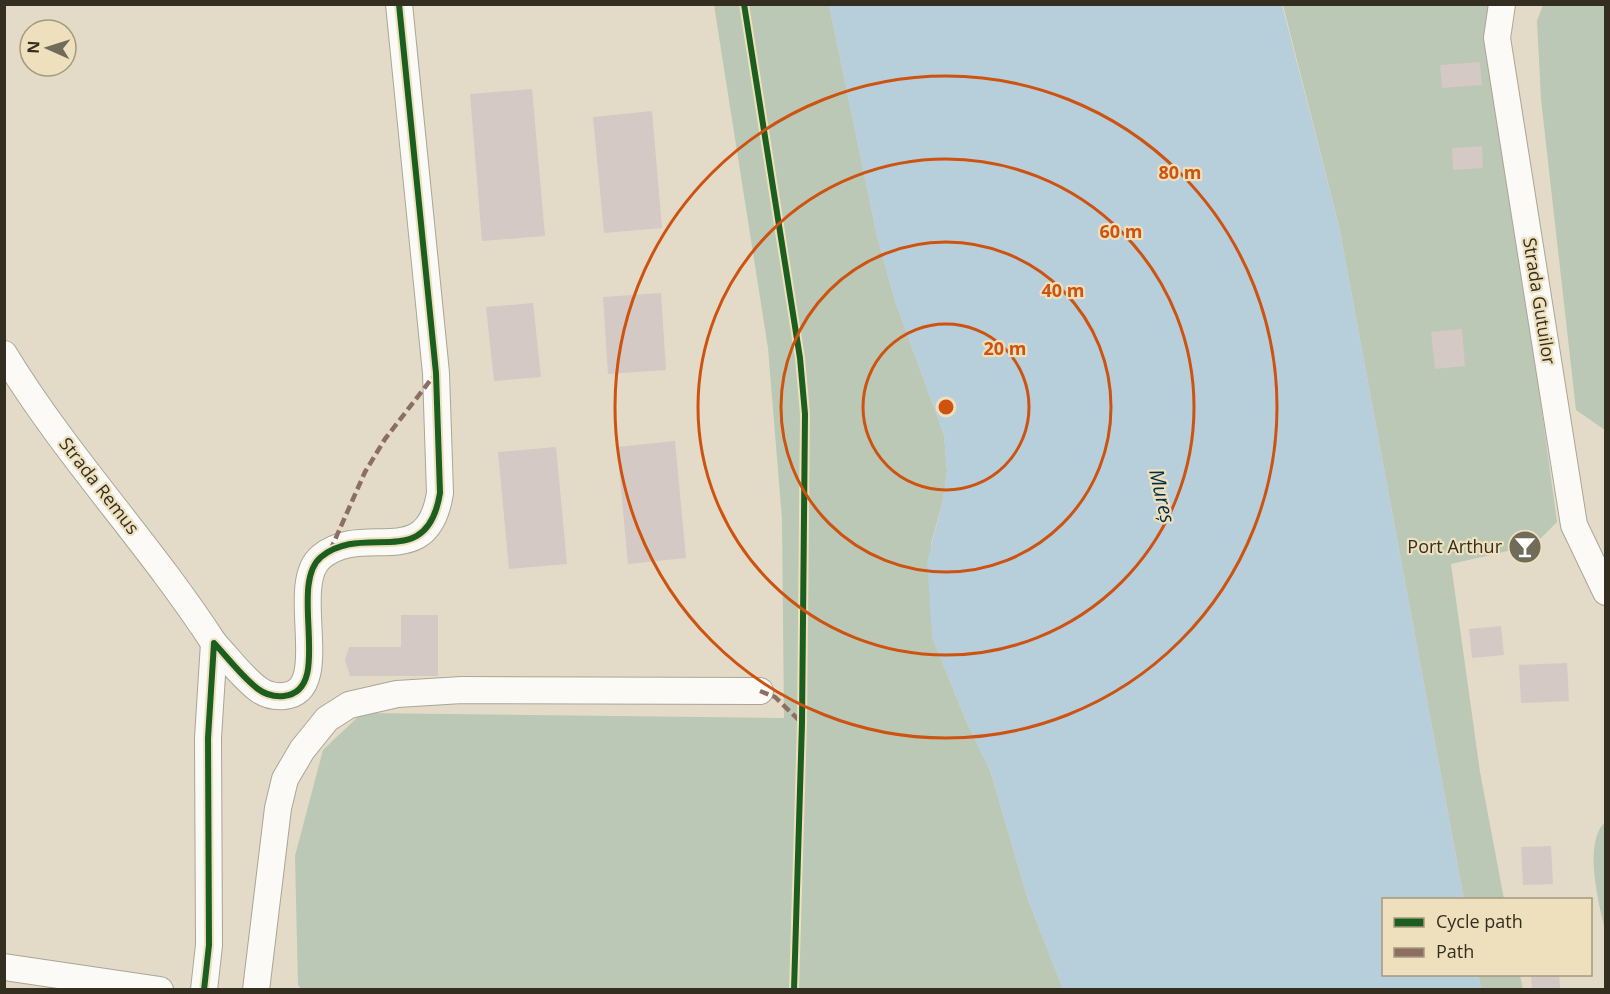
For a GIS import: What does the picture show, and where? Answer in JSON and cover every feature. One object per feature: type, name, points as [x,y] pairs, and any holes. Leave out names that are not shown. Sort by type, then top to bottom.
[{"type":"street","name":"Strada Remus","points":[[4,354],[28,393],[214,643],[258,689],[269,696],[293,694],[300,688],[308,673],[311,640],[307,588],[311,569],[320,558],[340,546],[401,542],[416,537],[427,529],[437,513],[440,493],[436,373],[399,4]]},
{"type":"street","name":"Strada Gutuilor","points":[[1502,4],[1497,38],[1568,493],[1574,525],[1605,592]]},
{"type":"street","points":[[204,990],[209,945],[208,738],[214,643]]},
{"type":"street","points":[[256,990],[278,808],[285,779],[302,750],[327,719],[349,705],[397,694],[462,690],[760,691]]},
{"type":"street","points":[[4,967],[160,990]]},
{"type":"green space","points":[[714,5],[829,5],[877,236],[895,301],[944,435],[947,471],[943,500],[931,544],[932,637],[964,716],[991,773],[1028,900],[1063,989],[301,989],[298,985],[295,856],[323,750],[362,713],[784,718],[782,519],[768,348]]},
{"type":"green space","points":[[1283,5],[1495,5],[1507,155],[1557,522],[1534,545],[1451,564],[1480,772],[1504,898],[1464,898],[1339,226]]},
{"type":"green space","points":[[1543,5],[1605,5],[1605,430],[1576,410],[1541,99],[1537,21]]},
{"type":"green space","points":[[1605,822],[1605,930],[1594,874],[1594,858],[1598,832]]},
{"type":"green space","points":[[1478,976],[1520,976],[1523,989],[1481,989]]},
{"type":"water","name":"Mureș","points":[[829,5],[1282,5],[1339,226],[1464,898],[1382,898],[1382,976],[1478,976],[1481,989],[1063,989],[1028,900],[991,773],[964,716],[932,637],[927,562],[943,500],[947,471],[944,435],[895,301],[877,236]]},
{"type":"building","points":[[1480,62],[1482,85],[1442,88],[1440,65]]},
{"type":"building","points":[[532,89],[545,236],[482,241],[470,94]]},
{"type":"building","points":[[652,111],[662,228],[604,233],[593,117]]},
{"type":"building","points":[[1482,146],[1483,168],[1453,170],[1452,148]]},
{"type":"building","points":[[661,293],[666,370],[608,374],[603,297]]},
{"type":"building","points":[[533,303],[541,377],[494,381],[486,307]]},
{"type":"building","points":[[1462,329],[1465,366],[1435,369],[1431,332]]},
{"type":"building","points":[[675,441],[686,558],[628,564],[617,447]]},
{"type":"building","points":[[556,447],[567,564],[509,569],[498,452]]},
{"type":"building","points":[[401,615],[438,615],[438,676],[350,676],[345,660],[349,647],[401,647]]},
{"type":"building","points":[[1501,626],[1504,655],[1472,658],[1469,629]]},
{"type":"building","points":[[1567,663],[1569,701],[1521,703],[1519,665]]},
{"type":"building","points":[[1551,846],[1553,884],[1523,885],[1521,847]]},
{"type":"building","points":[[1531,976],[1559,976],[1560,988],[1532,990]]},
{"type":"marked path","points":[[330,551],[365,472],[385,439],[436,373]]},
{"type":"marked path","points":[[760,691],[775,697],[802,723]]},
{"type":"cycle path","points":[[204,990],[209,945],[208,738],[214,643],[246,679],[264,693],[284,696],[299,690],[307,676],[309,657],[308,590],[312,571],[321,557],[338,547],[356,543],[392,542],[408,539],[422,532],[433,518],[440,493],[436,373],[399,4]]},
{"type":"cycle path","points":[[744,4],[800,358],[805,414],[802,723],[794,990]]},
{"type":"place","name":"Port Arthur","points":[[1525,547]]}]
